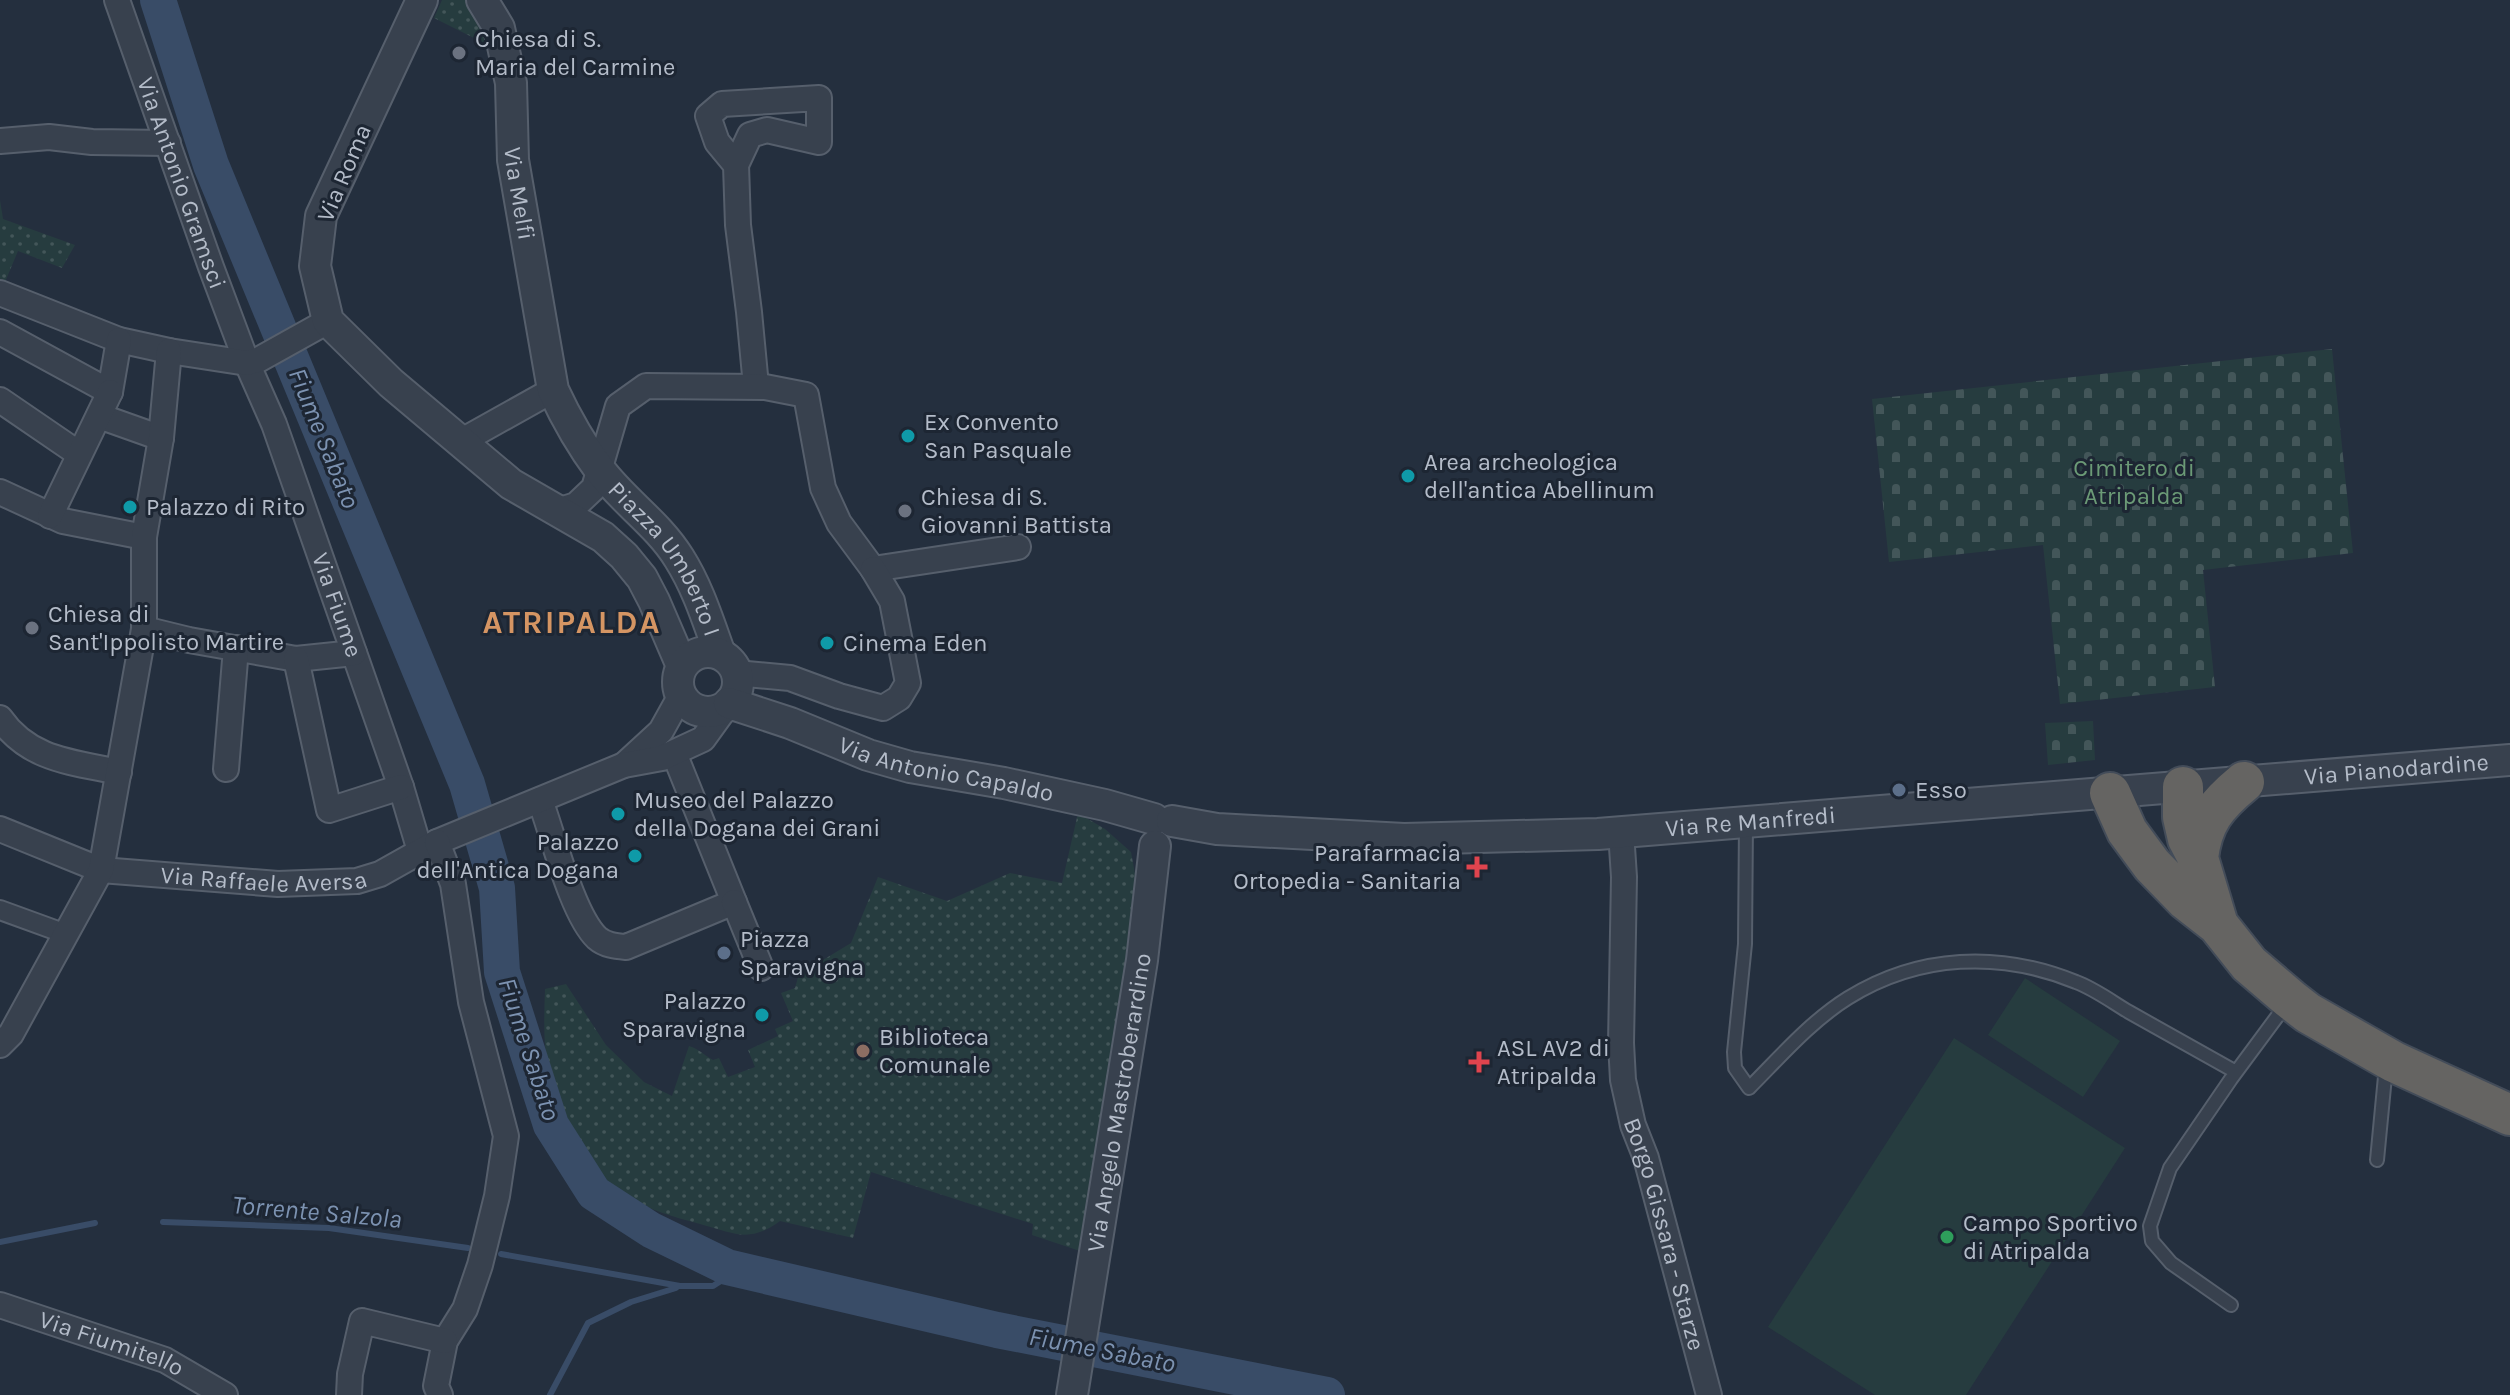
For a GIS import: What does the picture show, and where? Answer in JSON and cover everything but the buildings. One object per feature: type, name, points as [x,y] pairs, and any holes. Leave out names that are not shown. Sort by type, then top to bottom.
[{"type":"highway","points":[[2198,858],[2201,835],[2226,796],[2263,780]]},
{"type":"highway","points":[[2183,787],[2183,817],[2188,839],[2198,858],[2218,925]]},
{"type":"highway","points":[[2110,793],[2127,831],[2152,865],[2186,900],[2218,925],[2249,964],[2290,999],[2308,1013],[2387,1059],[2510,1115]]},
{"type":"street","name":"Via Antonio Gramsci","points":[[117,0],[168,143],[253,362]]},
{"type":"street","name":"Via Roma","points":[[328,321],[315,266],[321,216],[422,0]]},
{"type":"street","name":"Via Melfi","points":[[482,0],[499,28],[511,83],[513,160],[553,390]]},
{"type":"street","points":[[736,165],[717,142],[708,116],[722,104],[819,98],[819,142],[767,130],[750,135],[736,165],[738,225],[756,386]]},
{"type":"street","points":[[0,141],[49,137],[92,142],[168,143]]},
{"type":"street","points":[[0,293],[119,340],[169,351],[253,362],[328,321],[391,383],[460,442],[553,390]]},
{"type":"street","points":[[0,332],[110,392]]},
{"type":"street","points":[[50,516],[110,392],[119,340]]},
{"type":"street","points":[[0,1045],[11,1034],[101,870],[144,629],[144,537],[161,438],[169,351]]},
{"type":"street","name":"Via Fiume","points":[[253,362],[401,787],[453,884],[471,1002],[506,1136],[497,1196],[480,1265],[465,1309],[445,1341],[436,1386],[440,1395]]},
{"type":"street","points":[[600,470],[618,406],[646,386],[756,386],[806,395],[823,488],[839,523],[892,601],[908,683],[899,698],[883,708],[790,678],[731,678]]},
{"type":"street","name":"Piazza Umberto I","points":[[553,390],[600,470],[659,531],[678,556],[699,594],[731,678]]},
{"type":"street","points":[[0,400],[79,454]]},
{"type":"street","points":[[99,416],[161,438]]},
{"type":"street","name":"Piazza Umberto I","points":[[460,442],[511,484],[603,537],[624,556],[642,578],[682,681]]},
{"type":"street","name":"Piazza Umberto I","points":[[560,510],[576,505],[594,488],[600,470]]},
{"type":"street","points":[[0,492],[50,516],[82,526],[144,537]]},
{"type":"street","points":[[873,569],[1018,547]]},
{"type":"street","points":[[144,629],[296,659],[354,653]]},
{"type":"street","points":[[226,769],[236,648]]},
{"type":"street","name":"Piazza Umberto I","points":[[682,681],[695,655],[712,652],[731,678]]},
{"type":"street","points":[[296,659],[329,810],[401,787]]},
{"type":"street","points":[[682,681],[694,708],[712,711],[731,678]]},
{"type":"street","points":[[731,678],[759,712],[790,723]]},
{"type":"street","points":[[731,678],[790,723]]},
{"type":"street","points":[[703,739],[731,678]]},
{"type":"street","points":[[624,765],[661,731],[682,681]]},
{"type":"street","points":[[434,844],[624,765],[662,758],[759,712]]},
{"type":"street","points":[[0,718],[8,730],[42,755],[119,772]]},
{"type":"street","name":"Via Antonio Capaldo","points":[[790,723],[868,755],[910,767],[1105,805],[1161,834]]},
{"type":"street","points":[[674,753],[761,968]]},
{"type":"street","name":"Via Pianodardine","points":[[2263,780],[2510,760]]},
{"type":"street","name":"Via Re Manfredi","points":[[1161,834],[1217,829],[1404,839],[1621,832],[2263,780]]},
{"type":"street","points":[[533,803],[579,912],[597,938],[609,945],[626,947],[734,902]]},
{"type":"street","name":"Via Raffaele Aversa","points":[[0,829],[101,870],[278,884],[357,881],[380,874],[434,844]]},
{"type":"street","name":"Borgo Gissara - Starze","points":[[1621,832],[1624,877],[1623,1080],[1709,1395]]},
{"type":"street","name":"Via Angelo Mastroberardino","points":[[1073,1392],[1161,834]]},
{"type":"street","points":[[0,910],[66,934]]},
{"type":"street","name":"Via Fiumitello","points":[[0,1305],[165,1360],[226,1393]]},
{"type":"street","points":[[349,1395],[350,1374],[362,1321],[445,1341]]},
{"type":"lane","points":[[1746,822],[1745,944],[1734,1052],[1735,1068],[1749,1088],[1800,1037],[1846,999],[1882,979],[1919,966],[1949,963],[2025,965],[2079,982],[2236,1072]]},
{"type":"lane","points":[[2231,1305],[2171,1263],[2152,1241],[2150,1226],[2170,1168],[2290,999]]},
{"type":"lane","points":[[2377,1160],[2387,1059]]},
{"type":"green space","points":[[442,0],[473,0],[492,47],[434,18]]},
{"type":"green space","points":[[0,200],[3,219],[75,245],[62,268],[18,251],[5,282],[0,279]]},
{"type":"green space","name":"Cimitero di Atripalda","points":[[2332,349],[2353,553],[2203,570],[2215,687],[2060,704],[2043,545],[1889,562],[1872,399]]},
{"type":"green space","points":[[2093,721],[2095,760],[2048,765],[2045,723]]},
{"type":"green space","points":[[1078,813],[1105,829],[1131,852],[1137,885],[1083,1252],[1032,1235],[1033,1224],[871,1172],[853,1238],[780,1221],[759,1232],[732,1233],[671,1216],[635,1201],[611,1185],[586,1159],[567,1126],[553,1092],[545,1043],[545,989],[566,984],[606,1045],[644,1082],[672,1096],[689,1046],[713,1060],[719,1058],[728,1077],[755,1067],[748,1050],[778,1036],[775,1029],[793,1021],[781,993],[795,988],[802,963],[818,963],[851,943],[878,877],[947,901],[1010,873],[1062,883]]},
{"type":"green space","points":[[2025,978],[2120,1041],[2083,1097],[1988,1035]]},
{"type":"green space","name":"Campo Sportivo di Atripalda","points":[[1954,1038],[2125,1148],[1966,1395],[1875,1395],[1768,1327]]},
{"type":"waterway","name":"Fiume Sabato","points":[[158,0],[211,165],[467,784],[497,888],[502,972],[551,1125],[594,1193],[651,1230],[727,1267],[997,1330],[1327,1395]]},
{"type":"waterway","name":"Torrente Salzola","points":[[163,1222],[329,1228],[468,1248]]},
{"type":"waterway","name":"Torrente Salzola","points":[[0,1242],[95,1223]]},
{"type":"waterway","name":"Torrente Salzola","points":[[501,1254],[680,1286],[713,1286],[730,1275],[744,1271]]},
{"type":"waterway","points":[[550,1395],[588,1323],[631,1302],[676,1288]]},
{"type":"place","name":"Chiesa di S. Maria del Carmine","points":[[459,53]]},
{"type":"place","name":"Ex Convento San Pasquale","points":[[908,436]]},
{"type":"place","name":"Area archeologica dell'antica Abellinum","points":[[1408,476]]},
{"type":"place","name":"Palazzo di Rito","points":[[130,507]]},
{"type":"place","name":"Chiesa di S. Giovanni Battista","points":[[905,511]]},
{"type":"place","name":"Chiesa di Sant'Ippolisto Martire","points":[[32,628]]},
{"type":"place","name":"Cinema Eden","points":[[827,643]]},
{"type":"place","name":"Esso","points":[[1899,790]]},
{"type":"place","name":"Museo del Palazzo della Dogana dei Grani","points":[[618,814]]},
{"type":"place","name":"Palazzo dell'Antica Dogana","points":[[635,856]]},
{"type":"place","name":"Parafarmacia Ortopedia - Sanitaria","points":[[1477,867]]},
{"type":"place","name":"Piazza Sparavigna","points":[[724,953]]},
{"type":"place","name":"Palazzo Sparavigna","points":[[762,1015]]},
{"type":"place","name":"Biblioteca Comunale","points":[[863,1051]]},
{"type":"place","name":"ASL AV2 di Atripalda","points":[[1479,1062]]},
{"type":"place","name":"Campo Sportivo di Atripalda","points":[[1947,1237]]},
{"type":"district","name":"ATRIPALDA","points":[[572,622]]}]
